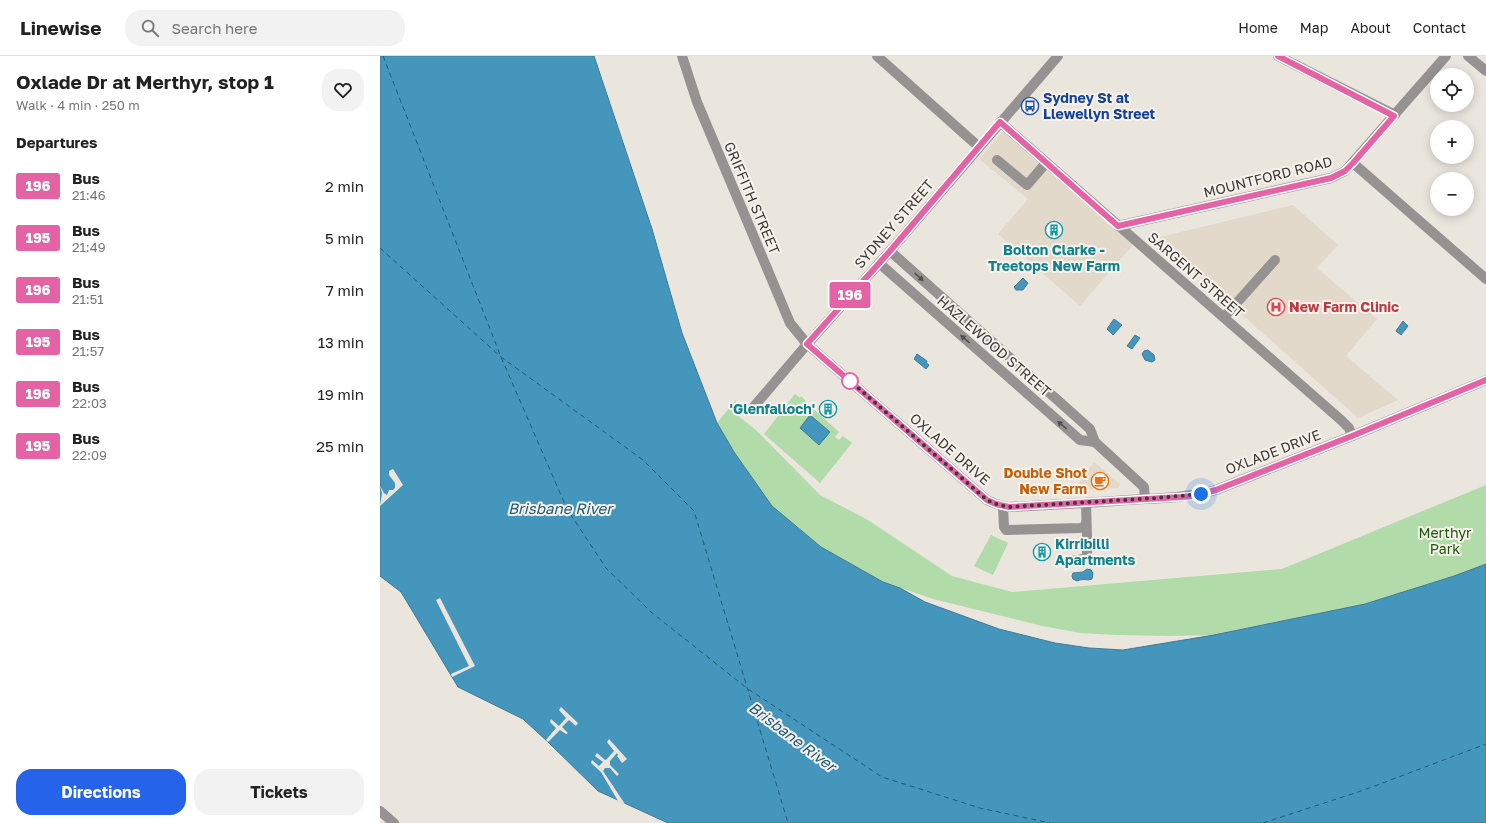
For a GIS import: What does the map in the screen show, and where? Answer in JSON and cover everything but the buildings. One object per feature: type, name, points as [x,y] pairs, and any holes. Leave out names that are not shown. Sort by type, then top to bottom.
[{"type":"street","name":"GRIFFITH STREET","points":[[682,56],[696,102],[785,312],[790,323],[807,344]]},
{"type":"street","points":[[877,56],[979,147]]},
{"type":"street","name":"SYDNEY STREET","points":[[751,410],[1058,56]]},
{"type":"street","points":[[1278,56],[1394,116]]},
{"type":"street","name":"MOUNTFORD ROAD","points":[[1118,226],[1331,178],[1345,171],[1446,56]]},
{"type":"street","points":[[1468,56],[1486,71]]},
{"type":"street","name":"SARGENT STREET","points":[[1000,122],[1341,420],[1349,428],[1352,436]]},
{"type":"street","points":[[996,160],[1028,185],[1046,163]]},
{"type":"street","points":[[1353,163],[1486,279]]},
{"type":"street","name":"HAZLEWOOD STREET","points":[[890,251],[1090,429],[1095,442],[1144,487],[1146,499]]},
{"type":"street","points":[[1224,317],[1275,260]]},
{"type":"street","name":"HAZLEWOOD STREET","points":[[879,263],[1080,440],[1095,442]]},
{"type":"street","name":"OXLADE DRIVE","points":[[807,344],[987,500],[1009,507],[1193,496],[1216,490],[1352,436],[1486,380]]},
{"type":"street","points":[[1072,561],[1087,557],[1086,503]]},
{"type":"street","points":[[1003,506],[1004,527],[1006,530],[1080,528],[1084,527],[1086,523]]},
{"type":"street","points":[[380,811],[394,823]]},
{"type":"shaded area","points":[[1003,131],[1133,245],[1080,306],[998,234],[1028,199],[979,159]]},
{"type":"shaded area","name":"New Farm Clinic","points":[[1293,205],[1338,245],[1317,268],[1377,319],[1346,356],[1398,400],[1358,418],[1156,238]]},
{"type":"shaded area","points":[[1094,462],[1120,484],[1118,488],[1074,490]]},
{"type":"green space","points":[[795,394],[800,398],[801,396],[806,401],[800,407],[804,411],[810,406],[839,432],[835,437],[839,440],[843,436],[852,443],[820,483],[764,434]]},
{"type":"green space","name":"Merthyr Park","points":[[736,400],[737,415],[757,431],[820,495],[868,520],[952,576],[1012,592],[1282,569],[1486,485],[1486,564],[1454,576],[1365,604],[1214,635],[1116,635],[1080,633],[1042,626],[933,599],[883,582],[821,547],[772,506],[734,452],[717,423]]},
{"type":"green space","points":[[991,535],[1008,543],[993,575],[974,566]]},
{"type":"water","name":"Brisbane River","points":[[380,56],[594,56],[652,229],[682,333],[717,423],[734,452],[772,506],[821,547],[883,582],[900,588],[925,602],[999,629],[1055,643],[1089,648],[1123,650],[1214,635],[1365,604],[1454,576],[1486,564],[1486,823],[668,823],[598,791],[523,719],[458,687],[401,592],[380,576]]},
{"type":"water","points":[[1023,278],[1028,283],[1023,290],[1016,290],[1014,287]]},
{"type":"water","points":[[1114,319],[1122,325],[1113,335],[1107,329]]},
{"type":"water","points":[[1403,321],[1408,326],[1401,335],[1396,331]]},
{"type":"water","points":[[1135,335],[1140,338],[1132,349],[1127,346]]},
{"type":"water","points":[[1148,350],[1154,355],[1155,360],[1152,362],[1145,360],[1142,354],[1144,351]]},
{"type":"water","points":[[917,354],[927,361],[926,363],[929,365],[926,369],[914,359]]},
{"type":"water","points":[[810,415],[830,432],[819,445],[800,428]]},
{"type":"water","points":[[1087,569],[1091,570],[1093,573],[1092,579],[1077,581],[1073,579],[1073,573],[1083,572]]},
{"type":"pier","points":[[393,469],[403,485],[380,506],[382,493],[380,486],[387,495],[389,490],[393,490],[395,488],[395,483],[389,475],[389,471]]},
{"type":"pier","points":[[440,598],[475,666],[452,677],[451,674],[469,666],[436,600]]},
{"type":"pier","points":[[561,707],[578,723],[576,726],[569,720],[562,727],[568,733],[566,734],[560,730],[548,742],[546,740],[556,728],[550,722],[551,719],[559,726],[566,718],[559,710]]},
{"type":"pier","points":[[609,739],[627,759],[622,763],[617,756],[617,753],[610,761],[610,765],[619,774],[617,776],[610,768],[605,768],[603,771],[625,804],[618,801],[601,772],[591,763],[592,760],[599,766],[603,762],[595,756],[597,753],[605,760],[614,751],[607,742]]},
{"type":"ferry route","points":[[383,56],[501,357],[567,509],[606,568],[651,612],[748,689],[882,777],[980,808],[1050,823]]},
{"type":"ferry route","points":[[380,248],[501,357],[643,460],[694,511],[788,823]]},
{"type":"ferry route","points":[[1263,823],[1364,790],[1486,744]]},
{"type":"bus line","name":"196","points":[[1278,56],[1394,116],[1345,171],[1331,178],[1118,226],[1000,122],[890,251],[807,344],[987,500],[1009,507],[1193,496],[1201,494],[1216,490],[1352,436],[1486,380]]},
{"type":"place","name":"Sydney St at Llewellyn Street","points":[[1030,106]]},
{"type":"place","name":"Bolton Clarke - Treetops New Farm","points":[[1054,230]]},
{"type":"place","name":"New Farm Clinic","points":[[1276,307]]},
{"type":"place","name":"'Glenfalloch'","points":[[828,409]]},
{"type":"place","name":"Double Shot New Farm","points":[[1100,481]]},
{"type":"place","name":"Kirribilli Apartments","points":[[1042,552]]},
{"type":"route","points":[[850,381],[849,380],[987,500],[996,504],[1009,507],[1181,497],[1201,494]]}]
